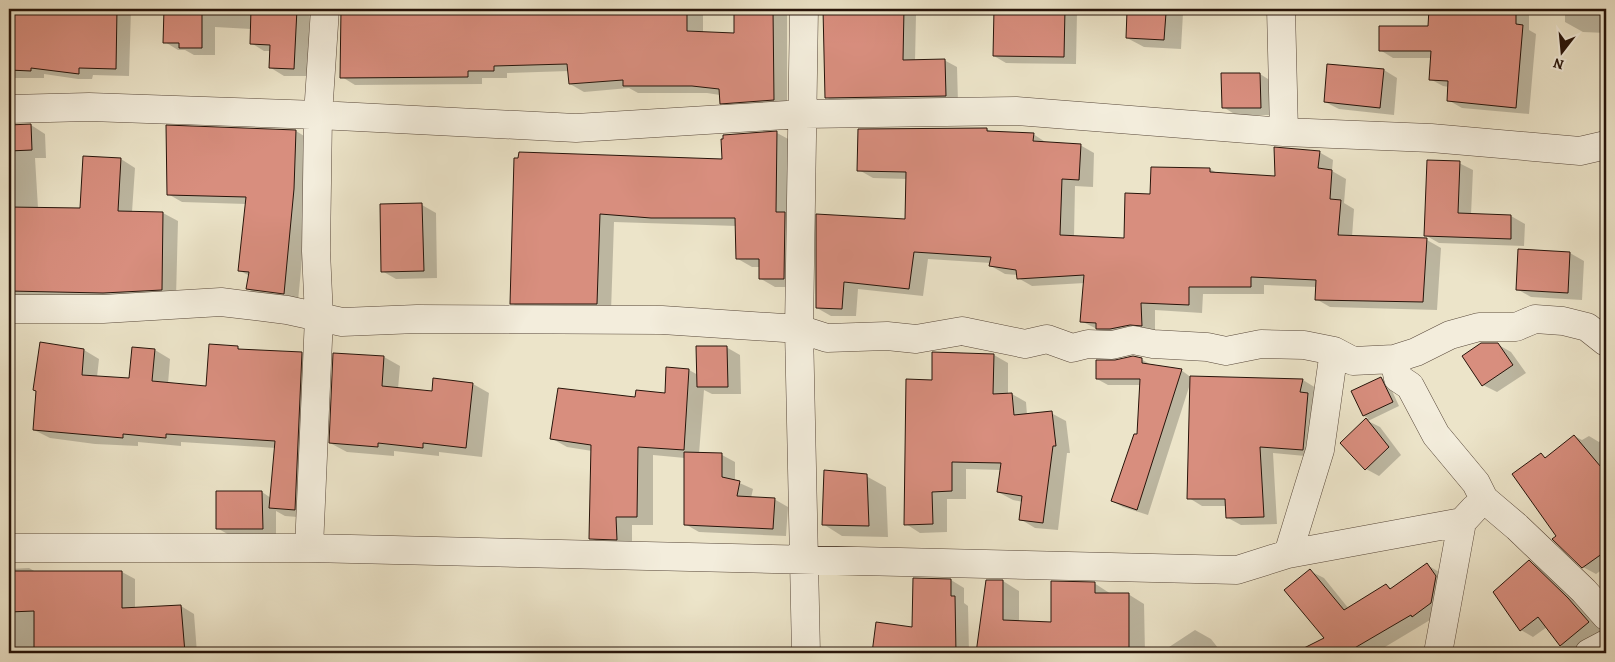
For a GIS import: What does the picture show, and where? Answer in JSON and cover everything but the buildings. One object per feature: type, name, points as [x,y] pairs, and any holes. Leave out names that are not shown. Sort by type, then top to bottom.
[{"type":"street","points":[[309,548],[319,317],[316,251],[318,115],[325,9]]},
{"type":"street","points":[[804,9],[804,114],[799,329],[806,653]]},
{"type":"street","points":[[1281,9],[1284,132]]},
{"type":"street","points":[[9,109],[89,107],[318,115],[576,128],[804,114],[1016,111],[1284,132],[1431,138],[1580,151],[1606,145]]},
{"type":"street","points":[[9,309],[103,309],[222,302],[263,307],[342,322],[417,319],[662,320],[799,329],[826,338],[886,336],[916,339],[962,331],[1025,344],[1047,339],[1072,348],[1088,344],[1112,345],[1133,340],[1153,344],[1207,346],[1226,351],[1261,344],[1304,345],[1334,350],[1353,361],[1394,359],[1416,352],[1450,335],[1479,327],[1516,327],[1535,319],[1563,321],[1587,327],[1606,342]]},
{"type":"street","points":[[1288,554],[1320,450],[1334,350]]},
{"type":"street","points":[[1394,359],[1398,378],[1410,386],[1436,435],[1476,484],[1484,499],[1517,527],[1584,591],[1606,616]]},
{"type":"street","points":[[1438,653],[1462,522],[1484,499]]},
{"type":"street","points":[[9,548],[309,548],[1237,570],[1288,554],[1462,522]]},
{"type":"street","points":[[1589,653],[1606,644]]}]
